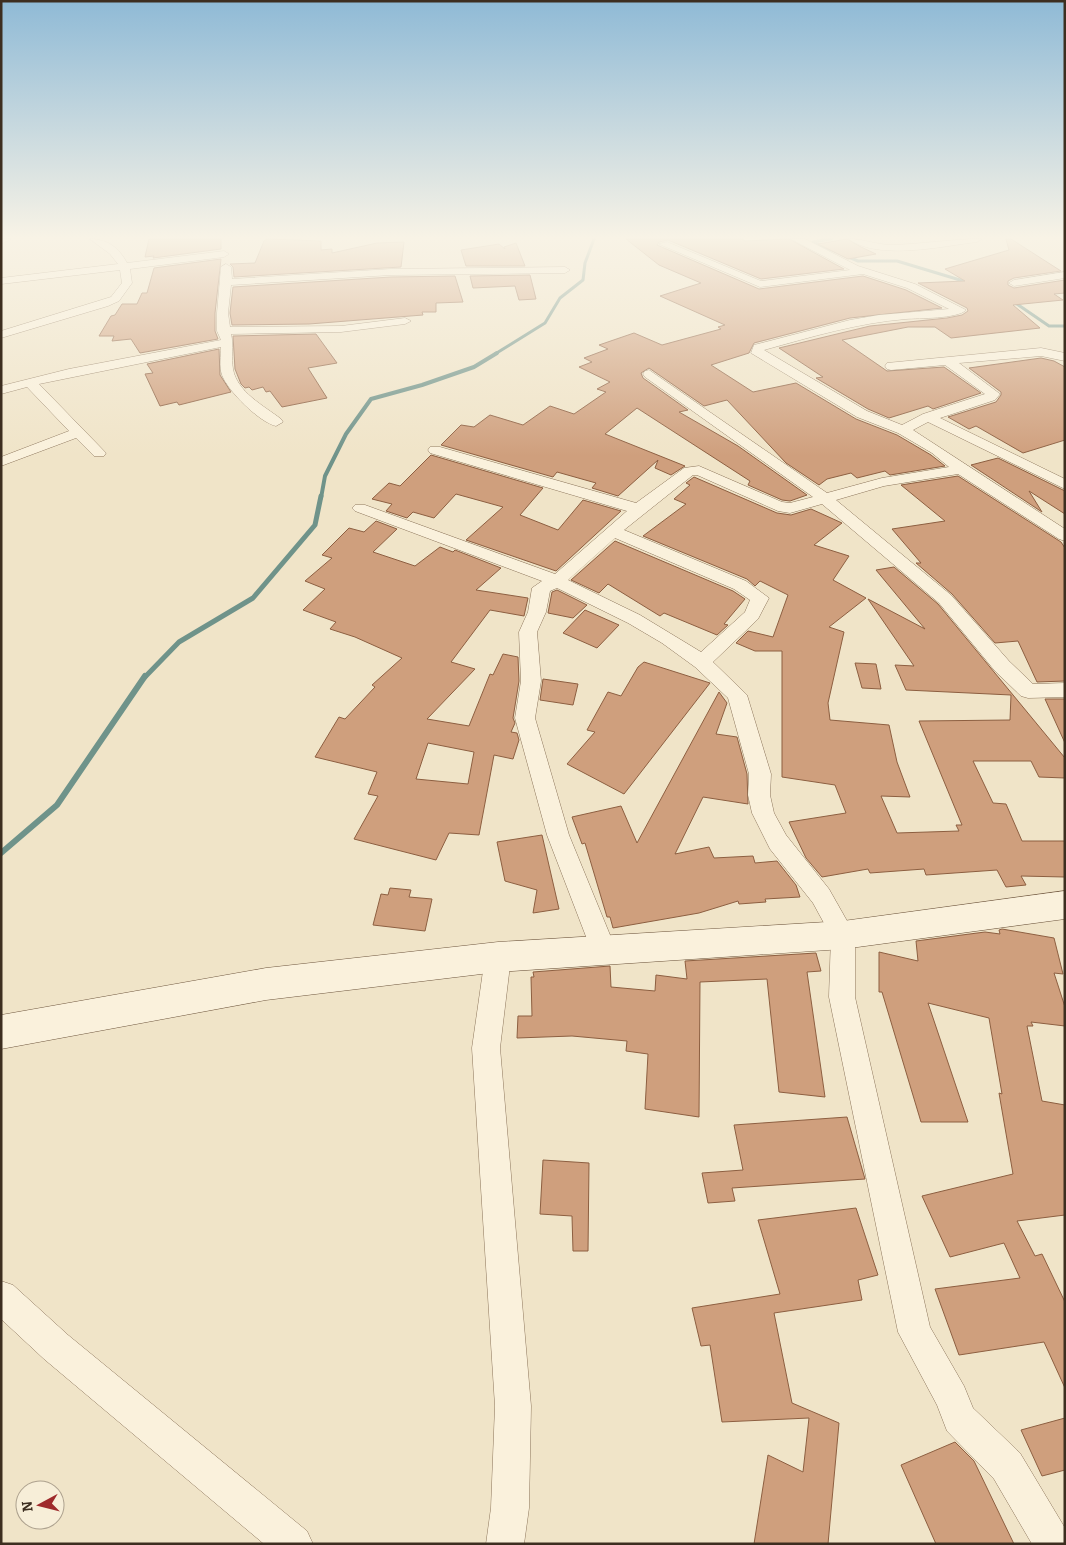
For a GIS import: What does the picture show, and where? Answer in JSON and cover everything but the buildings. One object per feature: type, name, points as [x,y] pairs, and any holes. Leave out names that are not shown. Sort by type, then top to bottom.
[{"type":"street","points":[[1,335],[82,311]]},
{"type":"street","points":[[223,311],[228,373],[234,384],[246,398],[276,422]]},
{"type":"street","points":[[957,311],[879,318],[842,325],[778,341],[756,350],[765,358],[786,367],[862,414],[903,430],[937,450],[961,470],[1065,536]]},
{"type":"street","points":[[1,390],[225,336],[341,329],[405,320]]},
{"type":"street","points":[[891,366],[1041,352],[1065,357]]},
{"type":"street","points":[[903,430],[928,417],[990,397],[993,394],[946,360]]},
{"type":"street","points":[[649,374],[823,497],[945,600],[1020,685],[1028,691],[1065,690]]},
{"type":"street","points":[[29,382],[99,453]]},
{"type":"street","points":[[928,417],[1065,485]]},
{"type":"street","points":[[1,462],[78,432]]},
{"type":"street","points":[[435,450],[638,509]]},
{"type":"street","points":[[604,952],[558,835],[524,718],[531,681],[528,632],[537,612],[541,588],[557,580],[638,509],[683,474],[695,470],[784,507],[793,508],[823,497],[882,482],[961,470]]},
{"type":"street","points":[[360,508],[557,580],[634,619],[702,662],[723,679],[737,695],[760,774],[759,795],[763,813],[778,842],[821,896],[843,935],[842,997],[915,1332],[952,1398],[959,1419],[1007,1466],[1053,1544]]},
{"type":"street","points":[[613,531],[740,585],[760,598],[752,615],[702,662]]},
{"type":"street","points":[[1,1032],[266,984],[498,957],[604,952],[843,935],[1065,905]]},
{"type":"street","points":[[498,957],[486,1048],[513,1406],[510,1508],[505,1544]]},
{"type":"street","points":[[1,1297],[56,1348],[294,1544]]},
{"type":"waterway","points":[[495,354],[545,323],[552,311]]},
{"type":"waterway","points":[[1027,311],[1049,326],[1065,326]]},
{"type":"waterway","points":[[321,498],[325,476],[346,434],[371,399],[422,385],[474,367],[497,353]]},
{"type":"waterway","points":[[144,678],[179,642],[253,598],[315,525],[321,496]]},
{"type":"waterway","points":[[1,853],[57,805],[145,676]]}]
